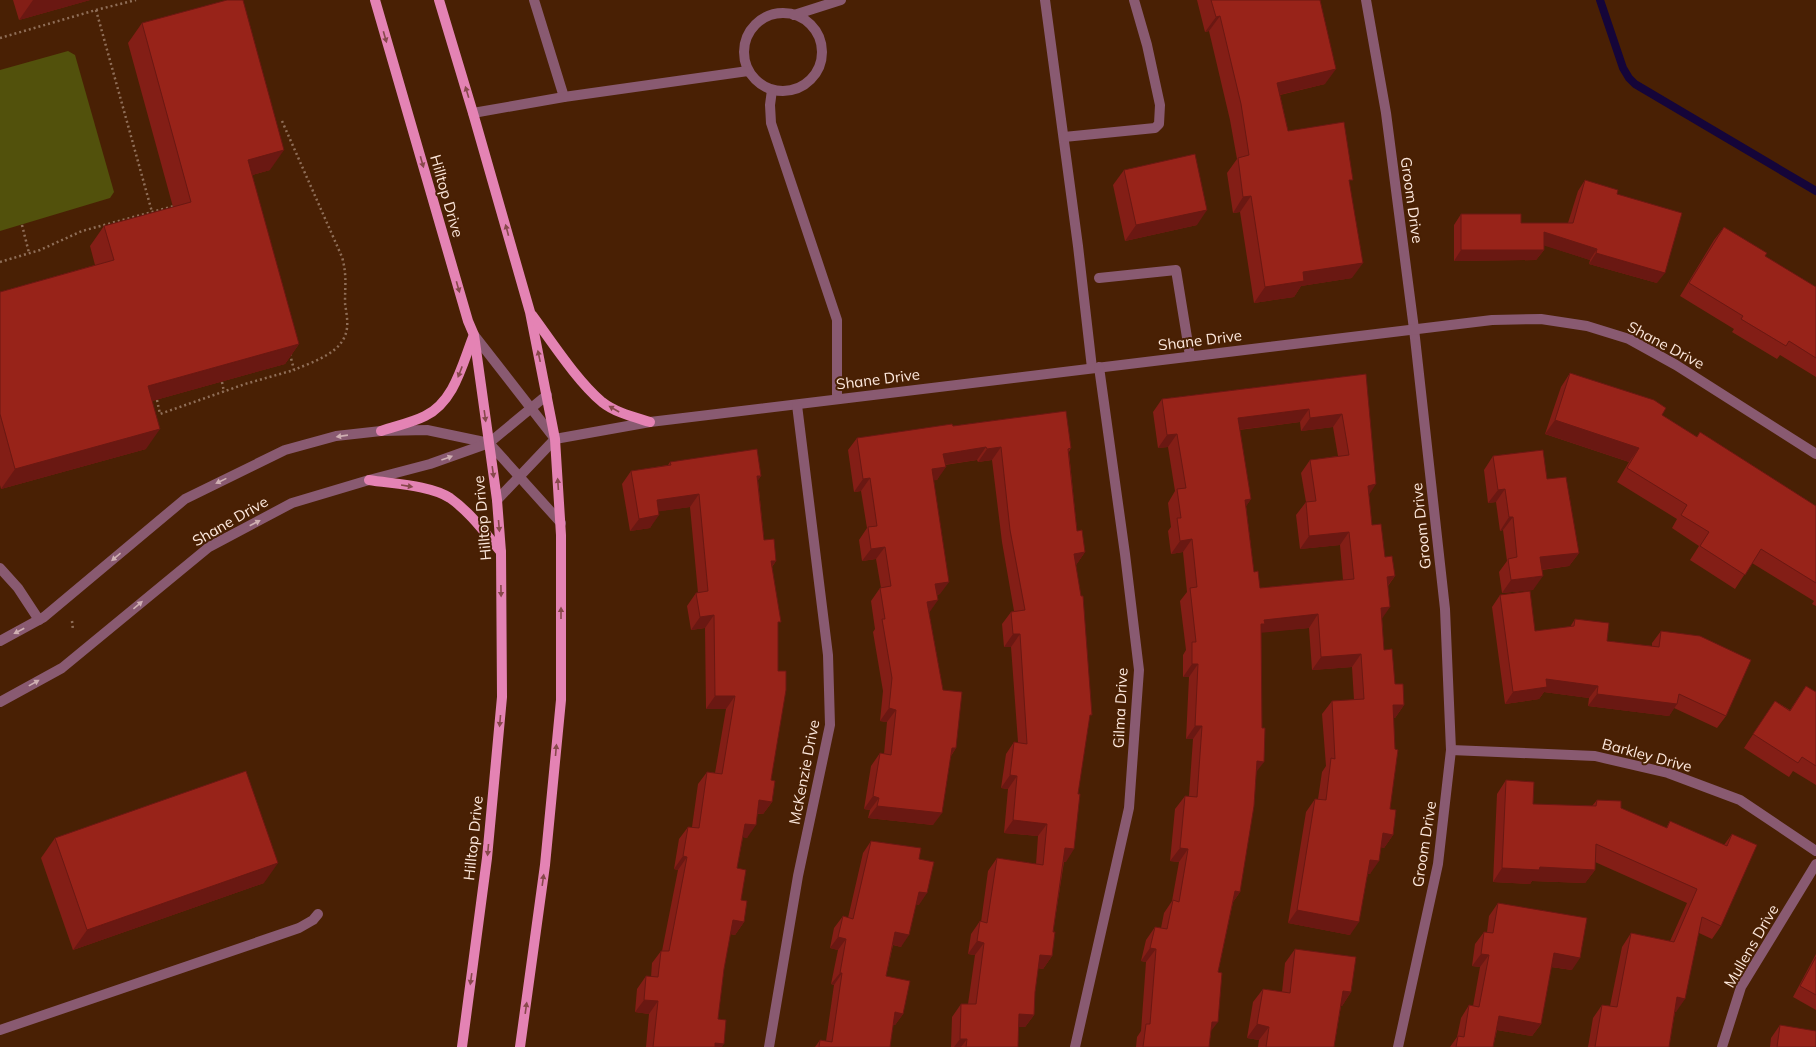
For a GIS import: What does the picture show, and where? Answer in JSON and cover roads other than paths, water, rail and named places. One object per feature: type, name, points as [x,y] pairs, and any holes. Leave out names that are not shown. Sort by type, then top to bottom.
[{"type":"main road","name":"Hilltop Drive","points":[[375,0],[468,321],[474,335],[489,443],[501,552],[502,696],[487,858],[462,1047]]},
{"type":"main road","points":[[438,0],[473,113],[530,312],[555,439],[561,523],[561,700],[545,865],[520,1047]]},
{"type":"main road","points":[[530,312],[585,384],[603,402],[618,411],[650,422]]},
{"type":"main road","points":[[381,431],[425,416],[440,404],[454,388],[474,335]]},
{"type":"main road","points":[[369,480],[428,489],[449,498],[470,515],[501,552]]},
{"type":"street","points":[[534,0],[564,97]]},
{"type":"street","points":[[794,15],[841,0]]},
{"type":"street","name":"Gilma Drive","points":[[1045,0],[1096,368],[1125,554],[1139,670],[1129,808],[1075,1047]]},
{"type":"street","points":[[1064,137],[1155,128],[1159,124],[1160,105],[1147,45],[1134,0]]},
{"type":"street","name":"Groom Drive","points":[[1366,0],[1386,113],[1414,329],[1445,609],[1451,750],[1438,864],[1398,1047]]},
{"type":"street","points":[[779,13],[794,15],[808,22],[817,34],[822,48],[821,64],[813,77],[801,87],[787,92],[772,90],[758,83],[748,71],[744,56],[746,41],[753,28],[764,18],[779,13]]},
{"type":"street","points":[[473,113],[564,97],[748,71]]},
{"type":"street","points":[[772,90],[770,105],[771,123],[837,320],[837,399]]},
{"type":"street","points":[[1099,278],[1176,270],[1190,356]]},
{"type":"street","name":"Shane Drive","points":[[555,439],[650,422],[1190,356],[1492,320],[1541,320],[1587,326],[1622,337],[1676,365],[1816,454]]},
{"type":"street","points":[[474,335],[555,439],[496,500]]},
{"type":"street","name":"Shane Drive","points":[[0,702],[62,668],[209,547],[292,504],[369,480],[430,464],[489,443],[547,395]]},
{"type":"street","name":"McKenzie Drive","points":[[769,1047],[798,876],[830,725],[828,656],[797,404]]},
{"type":"street","points":[[0,641],[39,620],[185,499],[285,450],[336,436],[381,431],[427,430],[489,443],[561,523]]},
{"type":"street","points":[[0,568],[18,588],[39,620]]},
{"type":"street","name":"Barkley Drive","points":[[1451,750],[1595,756],[1668,773],[1740,800],[1816,851]]},
{"type":"street","name":"Mullens Drive","points":[[1722,1047],[1741,987],[1816,864]]},
{"type":"street","points":[[0,1030],[299,928],[313,920],[318,914]]},
{"type":"waterway","points":[[1600,0],[1623,68],[1635,84],[1816,191]]}]
